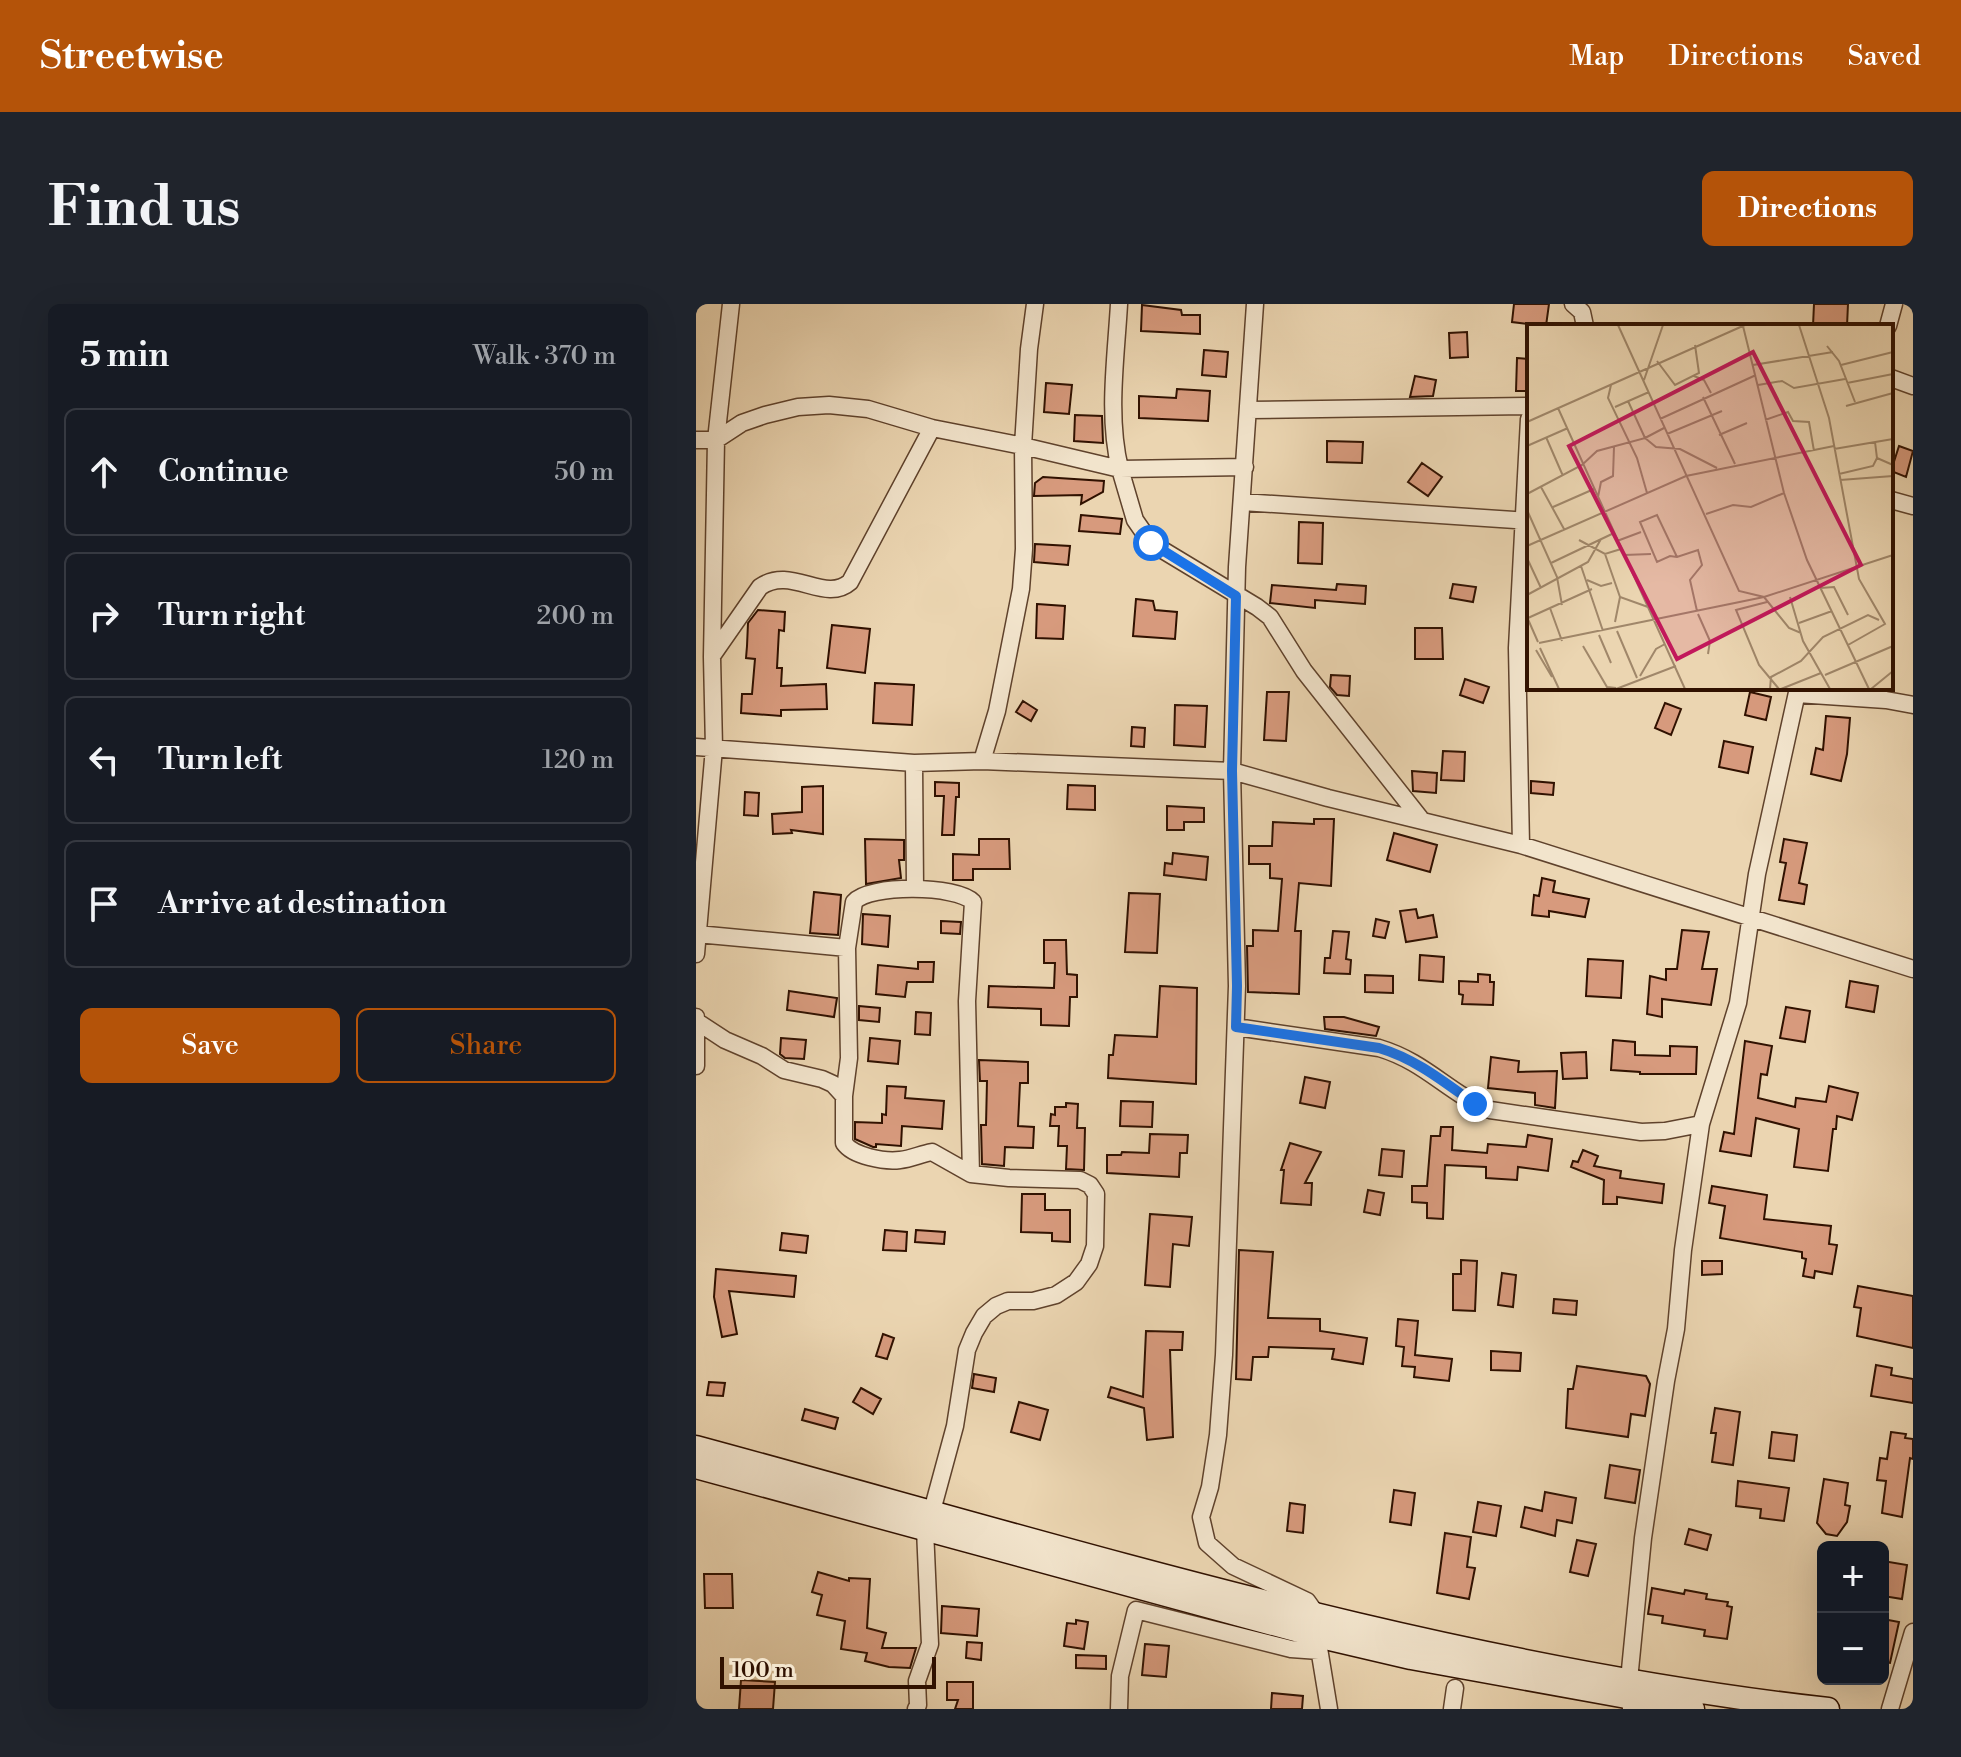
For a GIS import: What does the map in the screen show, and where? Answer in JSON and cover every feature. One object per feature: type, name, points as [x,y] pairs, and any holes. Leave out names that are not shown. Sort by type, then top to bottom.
[{"type":"main road","points":[[696,1447],[929,1520],[1318,1634]]},
{"type":"main road","points":[[696,1467],[929,1520],[1140,1599],[1318,1634],[1515,1658],[1630,1696],[1693,1709]]},
{"type":"main road","points":[[1630,1696],[1721,1697],[1828,1709]]},
{"type":"street","points":[[696,954],[699,881],[714,748],[712,657],[716,440],[731,304]]},
{"type":"street","points":[[982,761],[997,711],[1021,589],[1024,549],[1023,446],[1035,304]]},
{"type":"street","points":[[1119,304],[1114,445],[1135,520],[1151,543],[1270,617],[1304,671],[1420,818]]},
{"type":"street","points":[[1255,304],[1236,596],[1232,771],[1237,986],[1224,1355],[1218,1435],[1210,1487],[1201,1517],[1207,1543],[1233,1566],[1307,1601],[1318,1634],[1329,1709]]},
{"type":"street","points":[[1573,304],[1582,312],[1585,324]]},
{"type":"street","points":[[1889,324],[1894,304]]},
{"type":"street","points":[[1893,379],[1913,386]]},
{"type":"street","points":[[696,440],[716,440],[742,423],[765,415],[798,407],[829,405],[868,409],[932,428],[1120,469],[1245,467]]},
{"type":"street","points":[[1249,410],[1527,406]]},
{"type":"street","points":[[712,657],[760,587],[769,580],[781,578],[834,590],[850,582],[932,428]]},
{"type":"street","points":[[1893,501],[1913,506]]},
{"type":"street","points":[[1242,502],[1527,521],[1521,845]]},
{"type":"street","points":[[696,600],[713,599]]},
{"type":"street","points":[[1630,1696],[1643,1538],[1676,1329],[1683,1250],[1701,1124],[1738,1003],[1757,874],[1798,691],[1913,705]]},
{"type":"street","points":[[696,747],[914,763],[982,761],[1232,771],[1521,845],[1913,969]]},
{"type":"street","points":[[914,763],[915,889]]},
{"type":"street","points":[[916,1709],[917,1681],[930,1644],[929,1520],[955,1426],[967,1350],[984,1316],[996,1306],[1008,1301],[1033,1301],[1056,1295],[1076,1282],[1089,1264],[1095,1246],[1096,1194],[1090,1185],[1080,1180],[971,1174],[932,1152],[891,1160],[848,1148],[844,1143],[844,1096],[849,1058],[847,948],[854,902],[859,895],[915,889],[960,893],[973,902],[967,1001],[971,1174]]},
{"type":"street","points":[[697,934],[847,948]]},
{"type":"street","points":[[696,1019],[725,1040],[762,1056],[784,1070],[833,1084],[844,1096]]},
{"type":"street","points":[[696,1019],[696,1066]]},
{"type":"street","points":[[1236,1027],[1401,1054],[1475,1104],[1490,1110],[1641,1132],[1701,1124]]},
{"type":"street","points":[[1119,1709],[1120,1676],[1140,1599]]},
{"type":"street","points":[[1890,1709],[1913,1632]]},
{"type":"street","points":[[1452,1709],[1455,1688]]},
{"type":"building","points":[[1514,304],[1549,304],[1546,324],[1512,322]]},
{"type":"building","points":[[1814,304],[1848,304],[1847,324],[1813,324]]},
{"type":"building","points":[[1142,305],[1181,310],[1182,315],[1200,315],[1200,334],[1141,331]]},
{"type":"building","points":[[1467,332],[1468,357],[1450,358],[1449,333]]},
{"type":"building","points":[[1204,350],[1228,352],[1226,377],[1202,375]]},
{"type":"building","points":[[1517,358],[1527,359],[1527,391],[1516,391]]},
{"type":"building","points":[[1415,376],[1436,380],[1433,396],[1410,397]]},
{"type":"building","points":[[1046,383],[1072,385],[1069,414],[1044,412]]},
{"type":"building","points":[[1177,389],[1210,391],[1208,421],[1139,418],[1139,396],[1176,398]]},
{"type":"building","points":[[1075,415],[1102,416],[1103,443],[1074,441]]},
{"type":"building","points":[[1327,441],[1363,442],[1362,463],[1327,462]]},
{"type":"building","points":[[1899,446],[1913,451],[1906,477],[1893,472]]},
{"type":"building","points":[[1422,463],[1442,477],[1428,496],[1408,482]]},
{"type":"building","points":[[1043,477],[1104,481],[1103,492],[1081,504],[1082,495],[1034,496],[1035,483]]},
{"type":"building","points":[[1081,515],[1122,519],[1120,534],[1079,531]]},
{"type":"building","points":[[1299,522],[1323,523],[1322,564],[1298,563]]},
{"type":"building","points":[[1035,544],[1070,546],[1068,565],[1034,562]]},
{"type":"building","points":[[1337,584],[1366,586],[1365,604],[1315,600],[1315,608],[1270,603],[1272,585],[1336,590]]},
{"type":"building","points":[[1453,584],[1476,587],[1473,602],[1450,598]]},
{"type":"building","points":[[1136,599],[1153,601],[1155,610],[1177,612],[1175,639],[1133,636]]},
{"type":"building","points":[[1037,604],[1065,606],[1063,639],[1036,638]]},
{"type":"building","points":[[758,610],[785,612],[784,631],[779,630],[777,668],[782,668],[781,686],[826,684],[827,709],[781,710],[781,716],[741,713],[742,694],[752,694],[755,659],[746,658],[748,623]]},
{"type":"building","points":[[832,625],[870,629],[865,673],[827,668]]},
{"type":"building","points":[[1415,628],[1442,628],[1443,659],[1415,659]]},
{"type":"building","points":[[1331,675],[1350,676],[1349,696],[1337,695],[1330,687]]},
{"type":"building","points":[[1465,679],[1489,687],[1483,703],[1460,695]]},
{"type":"building","points":[[875,683],[914,685],[912,725],[873,723]]},
{"type":"building","points":[[1267,692],[1289,692],[1286,741],[1264,740]]},
{"type":"building","points":[[1750,692],[1771,697],[1766,720],[1745,715]]},
{"type":"building","points":[[1023,701],[1037,710],[1031,721],[1016,712]]},
{"type":"building","points":[[1665,703],[1681,709],[1671,735],[1655,728]]},
{"type":"building","points":[[1175,705],[1207,706],[1205,747],[1174,745]]},
{"type":"building","points":[[1826,716],[1850,718],[1841,781],[1811,774],[1816,748],[1823,750]]},
{"type":"building","points":[[1132,727],[1145,728],[1144,747],[1131,746]]},
{"type":"building","points":[[1724,741],[1753,747],[1748,773],[1719,767]]},
{"type":"building","points":[[1443,751],[1465,752],[1464,781],[1441,780]]},
{"type":"building","points":[[1412,771],[1437,773],[1436,793],[1413,791]]},
{"type":"building","points":[[1531,781],[1554,783],[1553,795],[1531,793]]},
{"type":"building","points":[[935,782],[959,783],[954,835],[942,835],[944,796],[935,796]]},
{"type":"building","points":[[1068,785],[1095,786],[1095,810],[1067,809]]},
{"type":"building","points":[[823,786],[823,834],[791,830],[792,833],[773,834],[772,814],[802,812],[802,787]]},
{"type":"building","points":[[745,792],[759,793],[758,816],[744,815]]},
{"type":"building","points":[[1167,806],[1204,808],[1204,822],[1184,822],[1184,830],[1167,830]]},
{"type":"building","points":[[1314,819],[1334,819],[1331,886],[1299,883],[1295,931],[1301,931],[1299,994],[1248,992],[1247,946],[1253,946],[1253,930],[1278,931],[1282,879],[1270,878],[1270,864],[1249,864],[1249,846],[1272,846],[1273,822],[1314,824]]},
{"type":"building","points":[[1394,833],[1437,845],[1430,872],[1387,860]]},
{"type":"building","points":[[865,839],[904,840],[904,860],[899,860],[901,878],[866,884]]},
{"type":"building","points":[[979,839],[1009,839],[1010,869],[973,869],[973,880],[953,880],[953,854],[979,855]]},
{"type":"building","points":[[1784,839],[1807,843],[1799,883],[1807,885],[1804,904],[1779,900],[1786,863],[1780,862]]},
{"type":"building","points":[[1173,853],[1208,857],[1206,880],[1164,875],[1165,863],[1172,864]]},
{"type":"building","points":[[1542,878],[1555,881],[1553,892],[1589,899],[1585,917],[1549,911],[1549,917],[1532,915],[1534,895],[1539,896]]},
{"type":"building","points":[[814,892],[841,895],[838,935],[810,933]]},
{"type":"building","points":[[1129,893],[1160,894],[1157,953],[1125,952]]},
{"type":"building","points":[[1416,909],[1418,918],[1433,915],[1437,937],[1406,942],[1400,911]]},
{"type":"building","points":[[863,914],[890,916],[888,947],[862,944]]},
{"type":"building","points":[[1376,919],[1389,922],[1385,938],[1373,936]]},
{"type":"building","points":[[941,921],[961,922],[960,934],[941,933]]},
{"type":"building","points":[[1682,930],[1709,932],[1702,969],[1717,969],[1711,1005],[1662,999],[1662,1017],[1647,1014],[1650,976],[1666,980],[1666,969],[1677,969]]},
{"type":"building","points":[[1333,931],[1349,932],[1346,959],[1351,960],[1350,974],[1324,973],[1325,958],[1330,958]]},
{"type":"building","points":[[1044,940],[1066,940],[1067,974],[1077,975],[1077,997],[1070,997],[1069,1026],[1041,1025],[1041,1009],[988,1007],[989,986],[1054,988],[1055,963],[1044,963]]},
{"type":"building","points":[[1420,955],[1444,957],[1443,982],[1419,980]]},
{"type":"building","points":[[1588,959],[1623,961],[1621,998],[1586,996]]},
{"type":"building","points":[[918,962],[934,962],[933,982],[907,982],[905,997],[876,994],[878,965],[918,969]]},
{"type":"building","points":[[1478,974],[1490,975],[1490,982],[1494,982],[1493,1005],[1462,1004],[1459,981],[1478,982]]},
{"type":"building","points":[[1365,975],[1393,976],[1393,993],[1365,992]]},
{"type":"building","points":[[1850,981],[1878,986],[1874,1012],[1846,1007]]},
{"type":"building","points":[[1160,986],[1197,988],[1196,1084],[1108,1078],[1109,1055],[1113,1055],[1115,1035],[1157,1037]]},
{"type":"building","points":[[789,991],[837,998],[834,1017],[787,1010]]},
{"type":"building","points":[[859,1006],[880,1008],[879,1022],[859,1020]]},
{"type":"building","points":[[1786,1007],[1810,1011],[1805,1042],[1780,1038]]},
{"type":"building","points":[[916,1012],[931,1013],[930,1035],[915,1034]]},
{"type":"building","points":[[1324,1017],[1344,1017],[1379,1027],[1376,1036],[1325,1029]]},
{"type":"building","points":[[781,1038],[806,1040],[804,1059],[785,1058],[780,1054]]},
{"type":"building","points":[[870,1038],[900,1041],[898,1064],[868,1061]]},
{"type":"building","points":[[1613,1040],[1635,1042],[1635,1055],[1670,1056],[1670,1046],[1697,1047],[1696,1074],[1640,1074],[1611,1070]]},
{"type":"building","points":[[1745,1041],[1772,1046],[1767,1075],[1761,1074],[1758,1098],[1795,1107],[1796,1098],[1826,1102],[1829,1086],[1858,1093],[1852,1120],[1837,1116],[1828,1171],[1794,1167],[1799,1129],[1756,1118],[1751,1156],[1720,1151],[1724,1132],[1734,1134]]},
{"type":"building","points":[[1586,1052],[1587,1078],[1563,1079],[1561,1053]]},
{"type":"building","points":[[1491,1057],[1519,1061],[1518,1072],[1557,1071],[1555,1108],[1535,1105],[1535,1093],[1488,1088]]},
{"type":"building","points":[[979,1060],[1028,1062],[1028,1083],[1020,1083],[1018,1126],[1034,1127],[1033,1148],[1005,1147],[1004,1166],[982,1164],[981,1125],[986,1125],[987,1081],[980,1081]]},
{"type":"building","points":[[1305,1077],[1330,1082],[1325,1108],[1300,1103]]},
{"type":"building","points":[[887,1086],[906,1087],[905,1098],[944,1101],[942,1129],[902,1126],[901,1146],[876,1144],[873,1147],[855,1139],[855,1122],[882,1123],[882,1114],[886,1115]]},
{"type":"building","points":[[1121,1101],[1153,1102],[1152,1127],[1120,1126]]},
{"type":"building","points":[[1066,1103],[1078,1104],[1077,1128],[1085,1128],[1084,1170],[1066,1169],[1067,1146],[1058,1146],[1059,1126],[1050,1126],[1055,1107],[1066,1107]]},
{"type":"building","points":[[1441,1127],[1453,1127],[1452,1150],[1487,1153],[1488,1144],[1526,1147],[1528,1135],[1552,1139],[1548,1171],[1518,1167],[1517,1180],[1486,1178],[1486,1167],[1445,1165],[1443,1219],[1427,1218],[1427,1203],[1412,1202],[1412,1186],[1427,1186],[1431,1136],[1440,1136]]},
{"type":"building","points":[[1150,1134],[1188,1135],[1187,1153],[1180,1153],[1179,1177],[1107,1173],[1107,1155],[1149,1153]]},
{"type":"building","points":[[1290,1143],[1321,1152],[1305,1183],[1312,1183],[1311,1205],[1281,1203],[1284,1170],[1281,1170]]},
{"type":"building","points":[[1382,1149],[1404,1151],[1402,1177],[1379,1175]]},
{"type":"building","points":[[1583,1150],[1598,1156],[1594,1166],[1621,1171],[1620,1178],[1664,1184],[1662,1203],[1617,1197],[1617,1204],[1603,1204],[1604,1180],[1571,1167],[1573,1161],[1578,1162]]},
{"type":"building","points":[[1712,1186],[1767,1195],[1764,1219],[1831,1226],[1829,1244],[1837,1245],[1832,1274],[1815,1271],[1814,1278],[1803,1276],[1806,1259],[1802,1258],[1802,1252],[1720,1238],[1725,1206],[1709,1203]]},
{"type":"building","points":[[1368,1190],[1384,1193],[1380,1215],[1364,1212]]},
{"type":"building","points":[[1022,1194],[1045,1194],[1045,1210],[1070,1210],[1070,1242],[1052,1241],[1052,1233],[1021,1232]]},
{"type":"building","points":[[1150,1214],[1192,1217],[1189,1246],[1173,1244],[1170,1287],[1145,1285]]},
{"type":"building","points":[[885,1230],[907,1232],[906,1251],[883,1250]]},
{"type":"building","points":[[916,1230],[945,1232],[944,1244],[915,1242]]},
{"type":"building","points":[[782,1233],[808,1236],[806,1253],[780,1250]]},
{"type":"building","points":[[1239,1250],[1273,1252],[1268,1318],[1320,1319],[1320,1331],[1367,1338],[1363,1364],[1332,1359],[1334,1349],[1269,1347],[1268,1357],[1253,1357],[1251,1380],[1236,1379]]},
{"type":"building","points":[[1461,1260],[1477,1261],[1475,1311],[1453,1310],[1453,1274],[1461,1274]]},
{"type":"building","points":[[1702,1261],[1722,1261],[1722,1274],[1702,1275]]},
{"type":"building","points":[[716,1269],[796,1276],[794,1297],[729,1291],[737,1334],[722,1337],[714,1297]]},
{"type":"building","points":[[1502,1273],[1516,1275],[1513,1307],[1498,1305]]},
{"type":"building","points":[[1858,1286],[1913,1296],[1913,1348],[1857,1336],[1861,1308],[1854,1307]]},
{"type":"building","points":[[1554,1299],[1577,1301],[1576,1315],[1553,1313]]},
{"type":"building","points":[[1398,1319],[1418,1321],[1415,1355],[1452,1359],[1449,1381],[1414,1377],[1415,1367],[1402,1366],[1404,1347],[1396,1346]]},
{"type":"building","points":[[1146,1331],[1183,1332],[1182,1350],[1170,1350],[1173,1437],[1147,1440],[1144,1408],[1108,1397],[1111,1387],[1143,1397]]},
{"type":"building","points":[[883,1334],[894,1338],[887,1359],[876,1356]]},
{"type":"building","points":[[1491,1351],[1521,1353],[1520,1371],[1491,1370]]},
{"type":"building","points":[[1876,1365],[1892,1368],[1891,1375],[1913,1379],[1913,1403],[1871,1396]]},
{"type":"building","points":[[1577,1366],[1646,1376],[1650,1384],[1645,1416],[1631,1414],[1628,1437],[1566,1428],[1568,1389],[1573,1389]]},
{"type":"building","points":[[974,1374],[996,1378],[994,1392],[972,1388]]},
{"type":"building","points":[[709,1382],[725,1383],[723,1396],[707,1395]]},
{"type":"building","points":[[861,1388],[881,1399],[873,1414],[853,1402]]},
{"type":"building","points":[[1019,1402],[1048,1410],[1040,1440],[1011,1432]]},
{"type":"building","points":[[1715,1408],[1740,1412],[1733,1465],[1712,1462],[1716,1433],[1711,1433]]},
{"type":"building","points":[[805,1409],[838,1418],[835,1429],[802,1420]]},
{"type":"building","points":[[1772,1432],[1797,1435],[1794,1461],[1769,1458]]},
{"type":"building","points":[[1891,1432],[1906,1434],[1905,1438],[1913,1439],[1913,1459],[1910,1458],[1902,1517],[1882,1513],[1886,1481],[1877,1480],[1880,1458],[1887,1459]]},
{"type":"building","points":[[1610,1465],[1640,1470],[1635,1503],[1605,1498]]},
{"type":"building","points":[[1824,1479],[1848,1483],[1845,1505],[1850,1506],[1847,1522],[1837,1536],[1826,1534],[1817,1523]]},
{"type":"building","points":[[1738,1481],[1789,1488],[1784,1521],[1760,1518],[1761,1509],[1736,1506]]},
{"type":"building","points":[[1394,1490],[1415,1493],[1411,1525],[1390,1522]]},
{"type":"building","points":[[1545,1492],[1576,1498],[1572,1523],[1557,1520],[1555,1536],[1521,1527],[1525,1507],[1542,1511]]},
{"type":"building","points":[[1478,1502],[1501,1506],[1496,1536],[1473,1532]]},
{"type":"building","points":[[1290,1503],[1305,1505],[1303,1533],[1287,1531]]},
{"type":"building","points":[[1689,1529],[1711,1535],[1707,1550],[1685,1544]]},
{"type":"building","points":[[1445,1533],[1471,1537],[1467,1567],[1475,1568],[1469,1599],[1437,1593]]},
{"type":"building","points":[[1577,1540],[1596,1544],[1588,1576],[1570,1572]]},
{"type":"building","points":[[1889,1562],[1907,1565],[1902,1599],[1889,1597]]},
{"type":"building","points":[[818,1572],[849,1581],[849,1578],[870,1579],[867,1628],[886,1633],[882,1648],[916,1648],[910,1668],[865,1661],[867,1653],[841,1649],[845,1621],[817,1615],[822,1595],[812,1592]]},
{"type":"building","points":[[704,1574],[732,1574],[733,1608],[705,1608]]},
{"type":"building","points":[[1652,1588],[1684,1594],[1685,1590],[1707,1594],[1706,1599],[1728,1602],[1727,1606],[1732,1607],[1727,1639],[1704,1636],[1705,1630],[1662,1623],[1663,1616],[1648,1614]]},
{"type":"building","points":[[942,1606],[979,1609],[977,1636],[941,1633]]},
{"type":"building","points":[[1076,1620],[1088,1622],[1084,1649],[1064,1646],[1067,1623],[1076,1624]]},
{"type":"building","points":[[1889,1620],[1899,1622],[1889,1663]]},
{"type":"building","points":[[967,1642],[982,1643],[981,1660],[966,1658]]},
{"type":"building","points":[[1145,1644],[1169,1646],[1166,1677],[1142,1675]]},
{"type":"building","points":[[1076,1655],[1106,1656],[1106,1669],[1076,1668]]},
{"type":"building","points":[[741,1680],[775,1682],[773,1709],[739,1709]]},
{"type":"building","points":[[947,1682],[973,1682],[973,1709],[955,1709],[958,1700],[947,1700]]},
{"type":"building","points":[[1272,1693],[1303,1696],[1302,1709],[1271,1709]]},
{"type":"route","points":[[1151,543],[1236,596],[1232,771],[1236,1027],[1401,1054],[1475,1104]]}]
